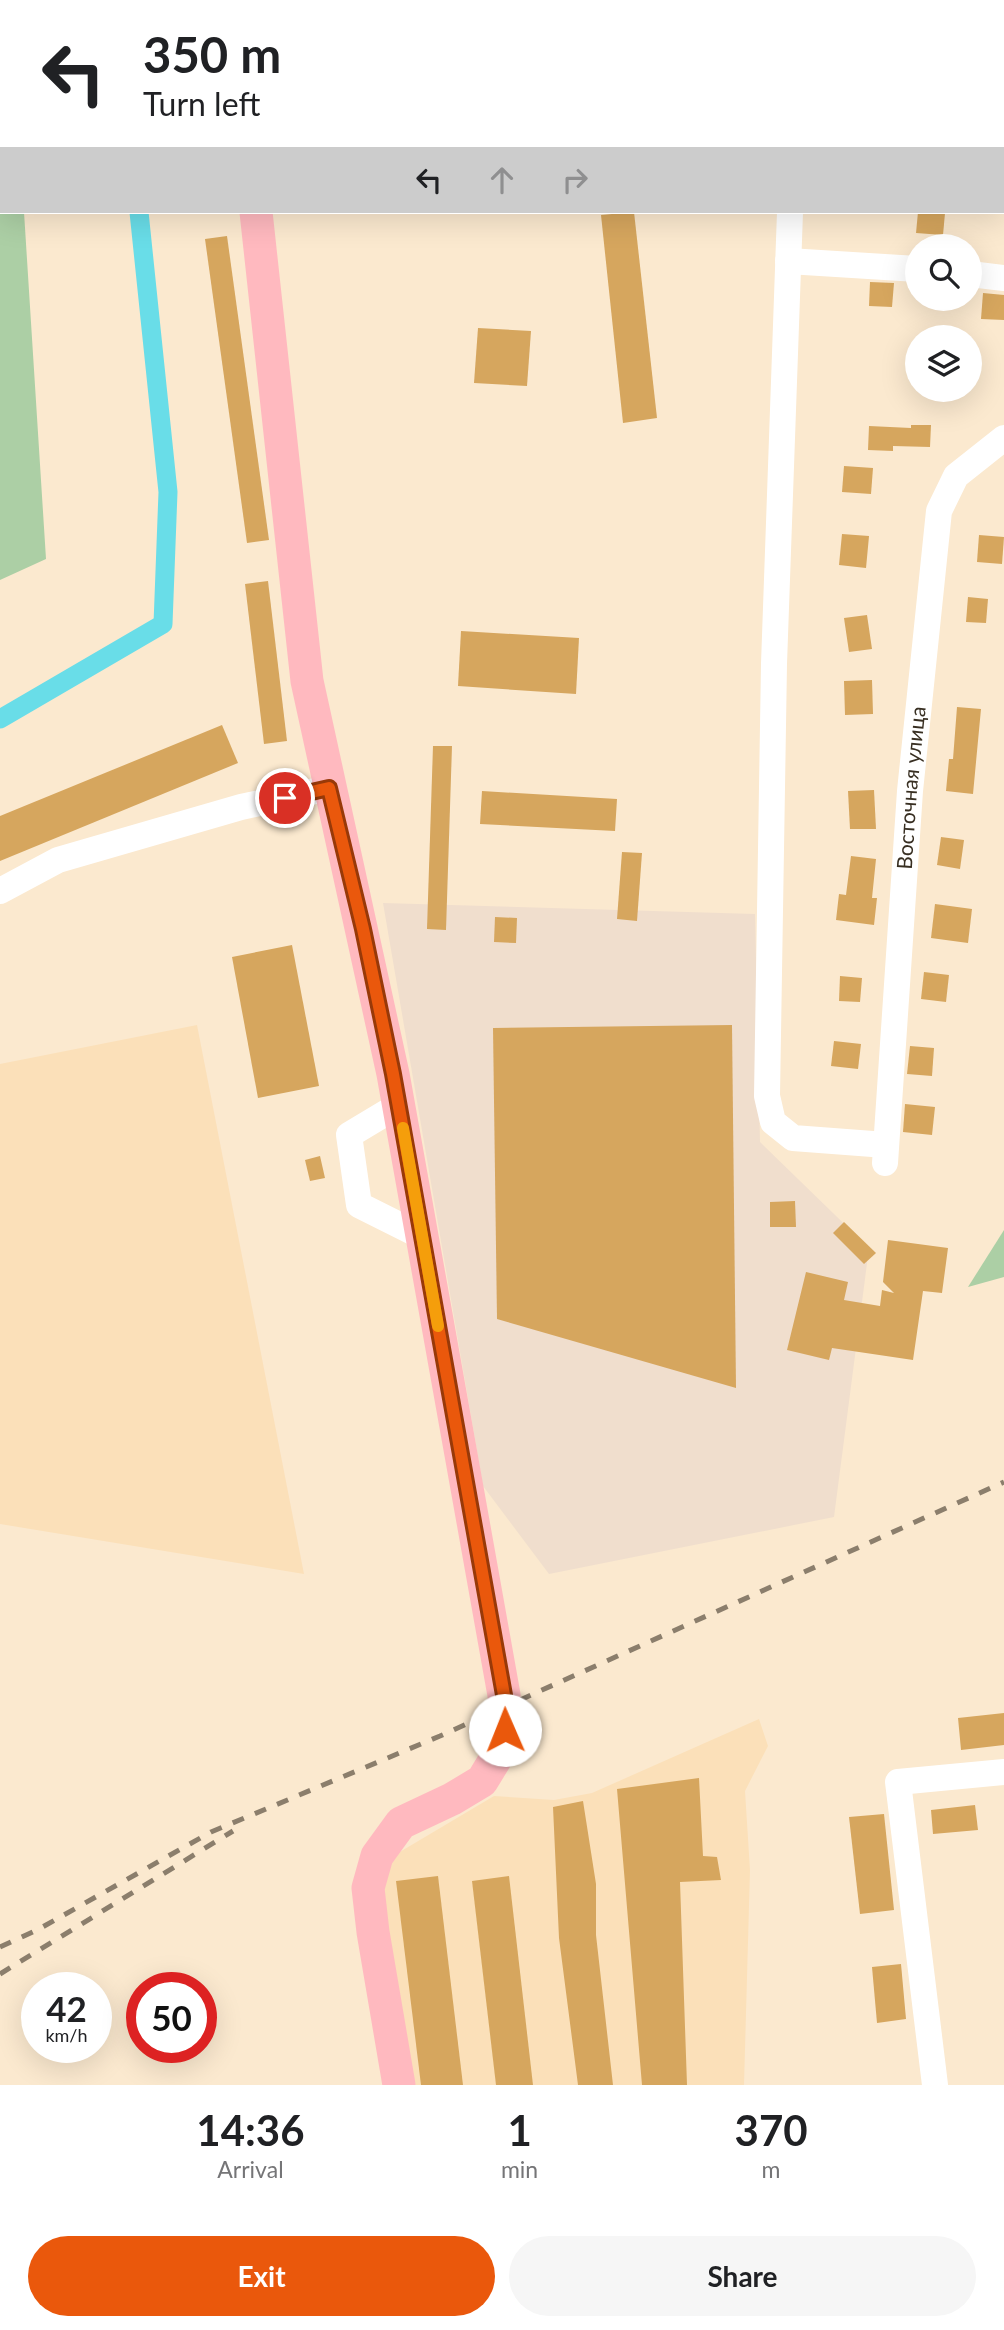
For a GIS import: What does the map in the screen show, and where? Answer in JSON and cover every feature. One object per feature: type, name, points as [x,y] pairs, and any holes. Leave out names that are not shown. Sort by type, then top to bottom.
[{"type":"main road","points":[[256,214],[307,681],[399,1104],[504,1695],[505,1730],[496,1758],[482,1781],[452,1799],[401,1823],[377,1856],[368,1888],[399,2085]]},
{"type":"street","points":[[790,214],[788,261],[905,268]]},
{"type":"street","name":"Восточная улица","points":[[788,261],[774,664],[767,1096],[774,1122],[793,1138],[885,1154],[910,791],[939,511],[956,476],[1004,438]]},
{"type":"street","points":[[982,275],[1004,278]]},
{"type":"street","points":[[0,891],[58,860],[241,807],[329,788]]},
{"type":"street","points":[[399,1104],[349,1135],[359,1205],[423,1237]]},
{"type":"street","points":[[935,2085],[898,1782],[1004,1772]]},
{"type":"shaded area","points":[[383,903],[755,914],[760,1142],[869,1248],[834,1517],[549,1574],[483,1486]]},
{"type":"shaded area","points":[[197,1025],[304,1574],[0,1524],[0,1064]]},
{"type":"shaded area","points":[[759,1719],[768,1746],[745,1791],[750,1870],[744,2085],[412,2085],[381,1885],[393,1856],[494,1796],[554,1800],[592,1793]]},
{"type":"green space","points":[[0,214],[24,214],[46,559],[0,580]]},
{"type":"green space","points":[[1004,1230],[1004,1277],[968,1287]]},
{"type":"building","points":[[634,214],[657,418],[623,423],[601,215]]},
{"type":"building","points":[[918,214],[945,214],[943,234],[916,233]]},
{"type":"building","points":[[227,236],[269,540],[247,543],[205,239]]},
{"type":"building","points":[[870,282],[894,283],[892,307],[869,306]]},
{"type":"building","points":[[983,293],[1004,295],[1004,320],[981,319]]},
{"type":"building","points":[[478,328],[531,331],[527,386],[474,383]]},
{"type":"building","points":[[911,425],[931,425],[930,447],[893,446],[893,451],[868,450],[869,426],[911,428]]},
{"type":"building","points":[[844,466],[873,468],[871,494],[842,492]]},
{"type":"building","points":[[842,534],[869,536],[866,568],[839,565]]},
{"type":"building","points":[[979,535],[1004,537],[1002,564],[977,562]]},
{"type":"building","points":[[268,581],[287,741],[264,744],[245,584]]},
{"type":"building","points":[[968,597],[988,599],[986,623],[966,622]]},
{"type":"building","points":[[867,615],[872,649],[849,652],[844,618]]},
{"type":"building","points":[[461,631],[579,638],[576,694],[458,686]]},
{"type":"building","points":[[872,680],[873,714],[845,715],[844,681]]},
{"type":"building","points":[[957,707],[981,709],[973,794],[946,791],[949,759],[953,759]]},
{"type":"building","points":[[222,725],[238,763],[0,861],[0,816]]},
{"type":"building","points":[[433,746],[452,746],[446,930],[427,929]]},
{"type":"building","points":[[874,790],[876,829],[850,829],[848,791]]},
{"type":"building","points":[[482,791],[617,799],[615,831],[480,824]]},
{"type":"building","points":[[941,837],[964,840],[960,869],[937,865]]},
{"type":"building","points":[[622,852],[642,853],[637,921],[617,919]]},
{"type":"building","points":[[851,856],[876,859],[872,898],[877,898],[874,925],[836,920],[839,894],[846,895]]},
{"type":"building","points":[[935,904],[972,909],[968,943],[931,938]]},
{"type":"building","points":[[495,917],[517,918],[516,943],[494,942]]},
{"type":"building","points":[[292,945],[319,1086],[258,1098],[232,957]]},
{"type":"building","points":[[924,972],[949,975],[946,1002],[921,999]]},
{"type":"building","points":[[840,976],[862,978],[860,1002],[839,1001]]},
{"type":"building","points":[[732,1025],[736,1388],[497,1319],[493,1028]]},
{"type":"building","points":[[834,1041],[861,1044],[858,1069],[831,1066]]},
{"type":"building","points":[[910,1046],[934,1048],[932,1076],[907,1074]]},
{"type":"building","points":[[905,1104],[935,1107],[932,1135],[903,1132]]},
{"type":"building","points":[[320,1156],[325,1178],[310,1181],[305,1160]]},
{"type":"building","points":[[795,1201],[796,1227],[770,1227],[770,1202]]},
{"type":"building","points":[[844,1222],[876,1253],[864,1264],[833,1233]]},
{"type":"building","points":[[888,1240],[948,1248],[942,1293],[923,1291],[913,1360],[832,1348],[829,1360],[787,1350],[806,1272],[848,1282],[844,1300],[880,1306],[882,1290],[894,1293],[883,1282]]},
{"type":"building","points":[[1004,1713],[1004,1745],[961,1750],[958,1718]]},
{"type":"building","points":[[699,1778],[703,1856],[717,1857],[721,1880],[680,1882],[687,2085],[642,2085],[617,1789]]},
{"type":"building","points":[[583,1801],[596,1884],[596,1935],[613,2085],[578,2085],[559,1938],[553,1807]]},
{"type":"building","points":[[975,1805],[978,1830],[933,1834],[931,1810]]},
{"type":"building","points":[[884,1814],[894,1910],[860,1914],[849,1817]]},
{"type":"building","points":[[438,1876],[463,2085],[421,2085],[396,1881]]},
{"type":"building","points":[[509,1876],[533,2085],[496,2085],[472,1881]]},
{"type":"building","points":[[901,1964],[906,2019],[877,2023],[872,1967]]},
{"type":"waterway","points":[[0,719],[163,624],[168,492],[139,214]]},
{"type":"railway","points":[[0,1947],[39,1929],[211,1832],[440,1736],[1004,1482]]},
{"type":"railway","points":[[0,1974],[233,1831]]},
{"type":"slow traffic","points":[[403,1128],[438,1326]]},
{"type":"route","points":[[285,798],[329,788],[363,929],[399,1104],[504,1695],[505,1730]]}]
